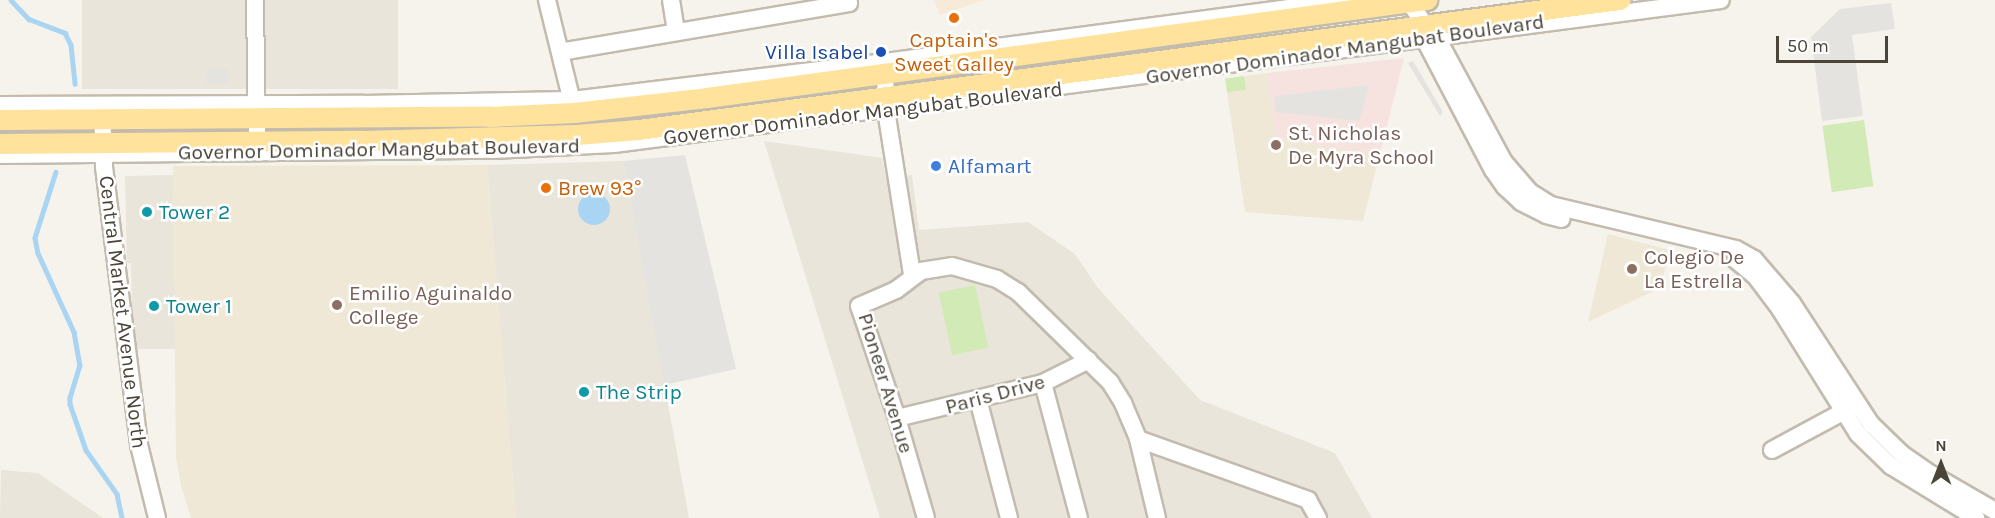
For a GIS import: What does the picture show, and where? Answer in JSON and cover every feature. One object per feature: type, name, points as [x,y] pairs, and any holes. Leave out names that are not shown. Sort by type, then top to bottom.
[{"type":"main road","name":"Governor Dominador Mangubat Boulevard","points":[[0,144],[103,148],[257,141],[490,137],[613,138],[1426,32],[1620,0]]},
{"type":"main road","name":"Governor Dominador Mangubat Boulevard","points":[[0,120],[102,112],[256,112],[490,117],[573,106],[610,109],[885,74],[1415,1]]},
{"type":"main road","points":[[490,117],[490,137]]},
{"type":"street","points":[[255,0],[257,141]]},
{"type":"street","points":[[547,0],[573,106]]},
{"type":"street","points":[[671,0],[676,32]]},
{"type":"street","points":[[560,52],[849,3],[848,0]]},
{"type":"street","name":"Governor Dominador Mangubat Boulevard","points":[[256,112],[573,106],[1346,0]]},
{"type":"street","name":"Governor Dominador Mangubat Boulevard","points":[[1426,32],[1721,0]]},
{"type":"street","points":[[1415,1],[1426,32],[1492,170],[1513,194],[1546,215],[1734,259],[1747,267],[1780,309],[1858,434],[1891,466],[1976,518]]},
{"type":"street","points":[[1426,32],[1504,162],[1530,192],[1551,205],[1736,249],[1754,259],[1792,303],[1871,424],[1902,454],[1930,474],[1995,511]]},
{"type":"street","points":[[885,74],[916,273],[952,266],[997,279],[1029,302],[1089,360],[1110,382],[1138,438],[1157,518]]},
{"type":"street","name":"Governor Dominador Mangubat Boulevard","points":[[0,105],[102,112]]},
{"type":"street","points":[[610,109],[613,138]]},
{"type":"street","name":"Central Market Avenue North","points":[[102,112],[103,148],[139,446],[157,518]]},
{"type":"street","name":"Governor Dominador Mangubat Boulevard","points":[[0,155],[103,148],[470,150],[613,138]]},
{"type":"street","name":"Pioneer Avenue","points":[[916,273],[896,290],[859,306],[897,418],[926,518]]},
{"type":"street","name":"Paris Drive","points":[[897,418],[1043,383],[1089,360]]},
{"type":"street","points":[[1043,383],[1079,518]]},
{"type":"street","points":[[978,399],[1009,518]]},
{"type":"street","points":[[1772,450],[1858,404]]},
{"type":"street","points":[[1138,438],[1308,500],[1318,518]]},
{"type":"shaded area","points":[[82,0],[398,0],[398,89],[82,89]]},
{"type":"shaded area","points":[[934,0],[985,0],[940,15]]},
{"type":"shaded area","points":[[1891,3],[1895,29],[1852,35],[1863,116],[1822,121],[1811,37],[1840,9]]},
{"type":"shaded area","points":[[1404,58],[1380,154],[1276,139],[1267,73]]},
{"type":"shaded area","points":[[1413,61],[1443,112],[1440,116],[1408,63]]},
{"type":"shaded area","points":[[206,69],[228,69],[228,84],[206,84]]},
{"type":"shaded area","name":"St. Nicholas De Myra School","points":[[1267,73],[1276,139],[1380,154],[1363,221],[1245,212],[1225,79]]},
{"type":"shaded area","points":[[1369,85],[1359,121],[1276,112],[1274,96]]},
{"type":"shaded area","points":[[764,141],[882,158],[886,178],[912,175],[919,230],[1028,222],[1075,254],[1098,288],[1200,400],[1335,453],[1372,518],[880,518]]},
{"type":"shaded area","points":[[685,155],[736,369],[664,385],[623,161]]},
{"type":"shaded area","name":"The Strip","points":[[623,161],[689,518],[516,518],[487,165]]},
{"type":"shaded area","name":"Emilio Aguinaldo College","points":[[487,165],[516,518],[191,518],[176,458],[173,166]]},
{"type":"shaded area","points":[[173,175],[176,349],[133,349],[131,263],[127,263],[125,176]]},
{"type":"shaded area","name":"Colegio De La Estrella","points":[[1608,234],[1670,250],[1660,288],[1588,322]]},
{"type":"shaded area","points":[[1,470],[38,473],[103,518],[0,518]]},
{"type":"green space","points":[[1244,76],[1246,90],[1227,93],[1225,79]]},
{"type":"green space","points":[[1864,120],[1873,186],[1832,192],[1822,126]]},
{"type":"green space","points":[[975,285],[988,348],[952,355],[939,293]]},
{"type":"water","points":[[594,193],[605,198],[610,209],[605,220],[594,225],[583,220],[578,209],[583,198]]},
{"type":"waterway","points":[[11,0],[29,19],[65,33],[71,45],[75,84]]},
{"type":"waterway","points":[[56,172],[35,238],[38,253],[74,332],[80,365],[70,404],[86,450],[117,494],[122,518]]},
{"type":"place","name":"Captain's Sweet Galley","points":[[954,18]]},
{"type":"place","name":"Villa Isabel","points":[[881,52]]},
{"type":"place","name":"St. Nicholas De Myra School","points":[[1276,145]]},
{"type":"place","name":"Alfamart","points":[[936,166]]},
{"type":"place","name":"Brew 93°","points":[[546,188]]},
{"type":"place","name":"Tower 2","points":[[147,212]]},
{"type":"place","name":"Colegio De La Estrella","points":[[1632,269]]},
{"type":"place","name":"Emilio Aguinaldo College","points":[[337,305]]},
{"type":"place","name":"Tower 1","points":[[154,306]]},
{"type":"place","name":"The Strip","points":[[584,392]]}]
